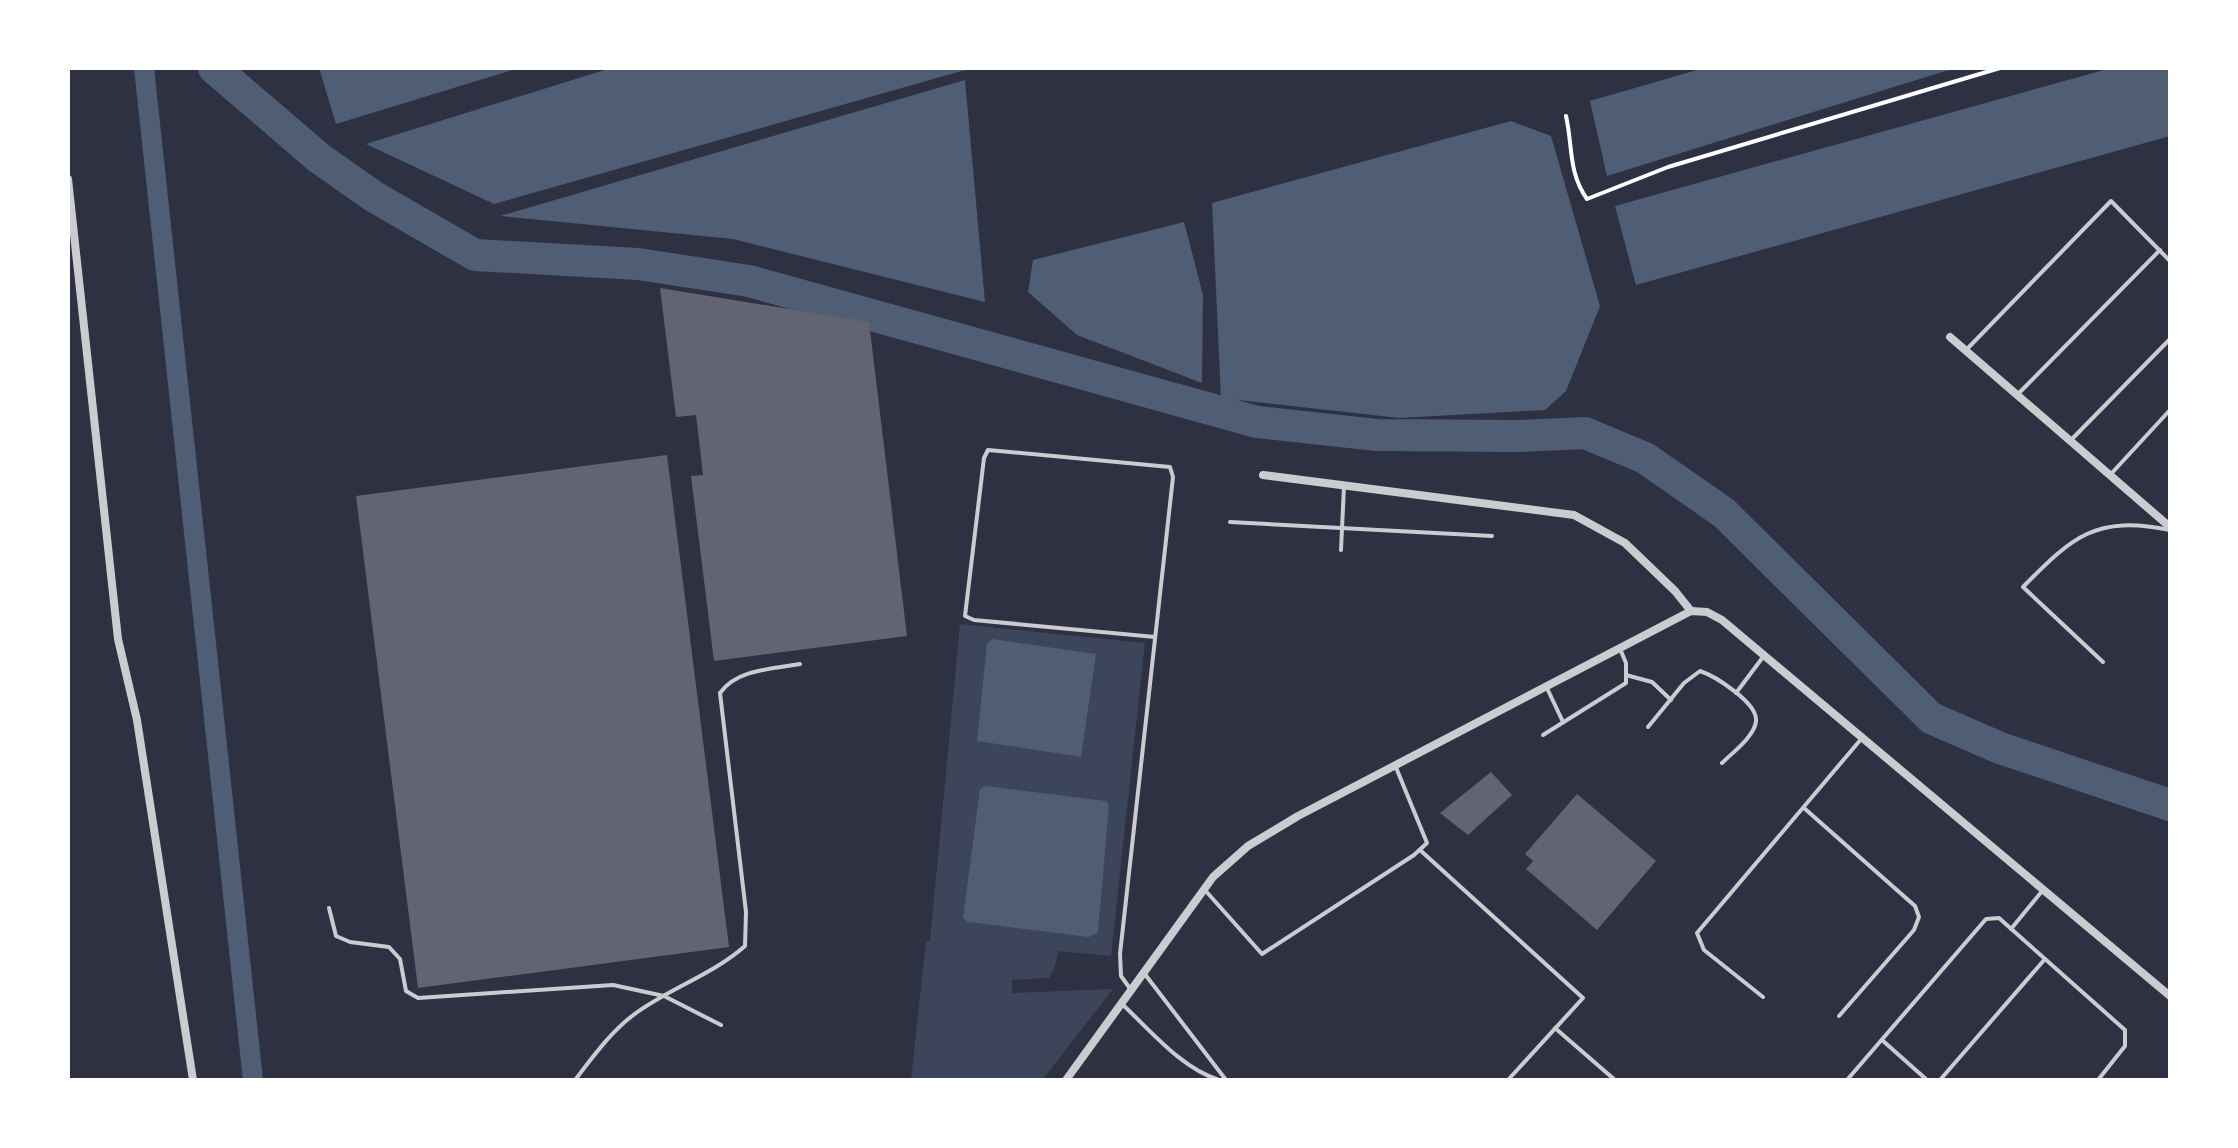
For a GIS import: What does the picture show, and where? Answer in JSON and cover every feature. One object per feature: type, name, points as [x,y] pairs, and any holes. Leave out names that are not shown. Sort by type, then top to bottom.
[{"type":"street","points":[[68,179],[118,638],[138,720],[193,1080]]},
{"type":"street","points":[[1950,337],[2170,529]]},
{"type":"street","points":[[1263,476],[1574,515],[1625,543],[1691,611]]},
{"type":"street","points":[[1066,1080],[1204,888],[1248,846],[1691,611],[1707,612],[1722,620],[2170,996]]},
{"type":"lane","points":[[1966,351],[2110,201],[2170,261]]},
{"type":"lane","points":[[2017,395],[2160,250]]},
{"type":"lane","points":[[2070,441],[2170,339]]},
{"type":"lane","points":[[2110,475],[2170,410]]},
{"type":"lane","points":[[1132,991],[1121,976],[1120,954],[1173,477],[1170,467],[988,450],[965,616],[1155,637]]},
{"type":"lane","points":[[1341,550],[1344,486]]},
{"type":"lane","points":[[1230,522],[1492,536]]},
{"type":"lane","points":[[2103,662],[2024,587],[2063,546],[2103,528],[2141,524],[2170,529]]},
{"type":"lane","points":[[1544,735],[1626,683],[1626,663],[1620,647]]},
{"type":"lane","points":[[1736,693],[1764,656]]},
{"type":"lane","points":[[575,1080],[603,1043],[632,1016],[728,962],[744,946],[746,912],[720,693],[745,674],[800,664]]},
{"type":"lane","points":[[1648,727],[1700,671],[1718,677],[1755,711],[1757,719],[1753,730],[1722,764]]},
{"type":"lane","points":[[1626,674],[1652,682],[1671,700]]},
{"type":"lane","points":[[1546,686],[1563,722]]},
{"type":"lane","points":[[1763,997],[1704,950],[1698,933],[1862,738]]},
{"type":"lane","points":[[1204,888],[1262,954],[1427,844],[1396,765]]},
{"type":"lane","points":[[1804,808],[1916,906],[1919,918],[1914,930],[1839,1016]]},
{"type":"lane","points":[[1420,850],[1583,998],[1508,1080]]},
{"type":"lane","points":[[2011,929],[2043,889]]},
{"type":"lane","points":[[329,908],[336,936],[350,942],[389,947],[400,960],[406,991],[418,998],[613,985],[664,996],[721,1025]]},
{"type":"lane","points":[[1847,1080],[1986,919],[1999,918],[2125,1030],[2125,1046],[2098,1080]]},
{"type":"lane","points":[[1940,1080],[2045,959]]},
{"type":"lane","points":[[1144,973],[1222,1080]]},
{"type":"lane","points":[[1122,1004],[1203,1076],[1222,1080]]},
{"type":"lane","points":[[1555,1028],[1615,1080]]},
{"type":"lane","points":[[1882,1040],[1926,1080]]},
{"type":"path","points":[[1566,116],[1572,140],[1572,173],[1587,199],[1668,167],[2000,68]]},
{"type":"shaded area","points":[[319,68],[519,68],[336,124]]},
{"type":"shaded area","points":[[611,68],[972,68],[494,204],[366,144]]},
{"type":"shaded area","points":[[1704,68],[1955,68],[1607,176],[1590,101]]},
{"type":"shaded area","points":[[2111,68],[2170,68],[2170,136],[1636,285],[1615,206]]},
{"type":"shaded area","points":[[965,80],[985,302],[733,239],[500,216]]},
{"type":"shaded area","points":[[1511,121],[1551,136],[1600,306],[1566,391],[1545,410],[1399,418],[1221,398],[1212,203]]},
{"type":"shaded area","points":[[1184,222],[1203,295],[1202,383],[1077,335],[1028,292],[1033,260]]},
{"type":"shaded area","points":[[960,624],[1145,643],[1111,956],[1058,951],[1049,978],[1012,980],[1012,993],[1113,989],[1042,1080],[911,1080],[926,941],[930,941]]},
{"type":"shaded area","points":[[992,639],[1096,654],[1081,757],[977,741],[987,644]]},
{"type":"shaded area","points":[[985,786],[1106,801],[1109,805],[1098,932],[1089,937],[968,922],[963,918],[980,789]]},
{"type":"building","points":[[660,288],[869,322],[907,636],[714,661],[691,476],[703,475],[696,415],[676,417]]},
{"type":"building","points":[[667,455],[729,947],[418,988],[356,496]]},
{"type":"building","points":[[1491,772],[1512,795],[1468,835],[1440,813]]},
{"type":"building","points":[[1577,794],[1656,861],[1597,930],[1526,869],[1533,861],[1525,854]]},
{"type":"waterway","points":[[144,68],[253,1080]]},
{"type":"waterway","points":[[214,68],[319,158],[373,196],[475,255],[638,264],[749,281],[1257,422],[1377,435],[1585,433],[1645,458],[1724,513],[1931,718],[2000,748],[2170,805]]}]
